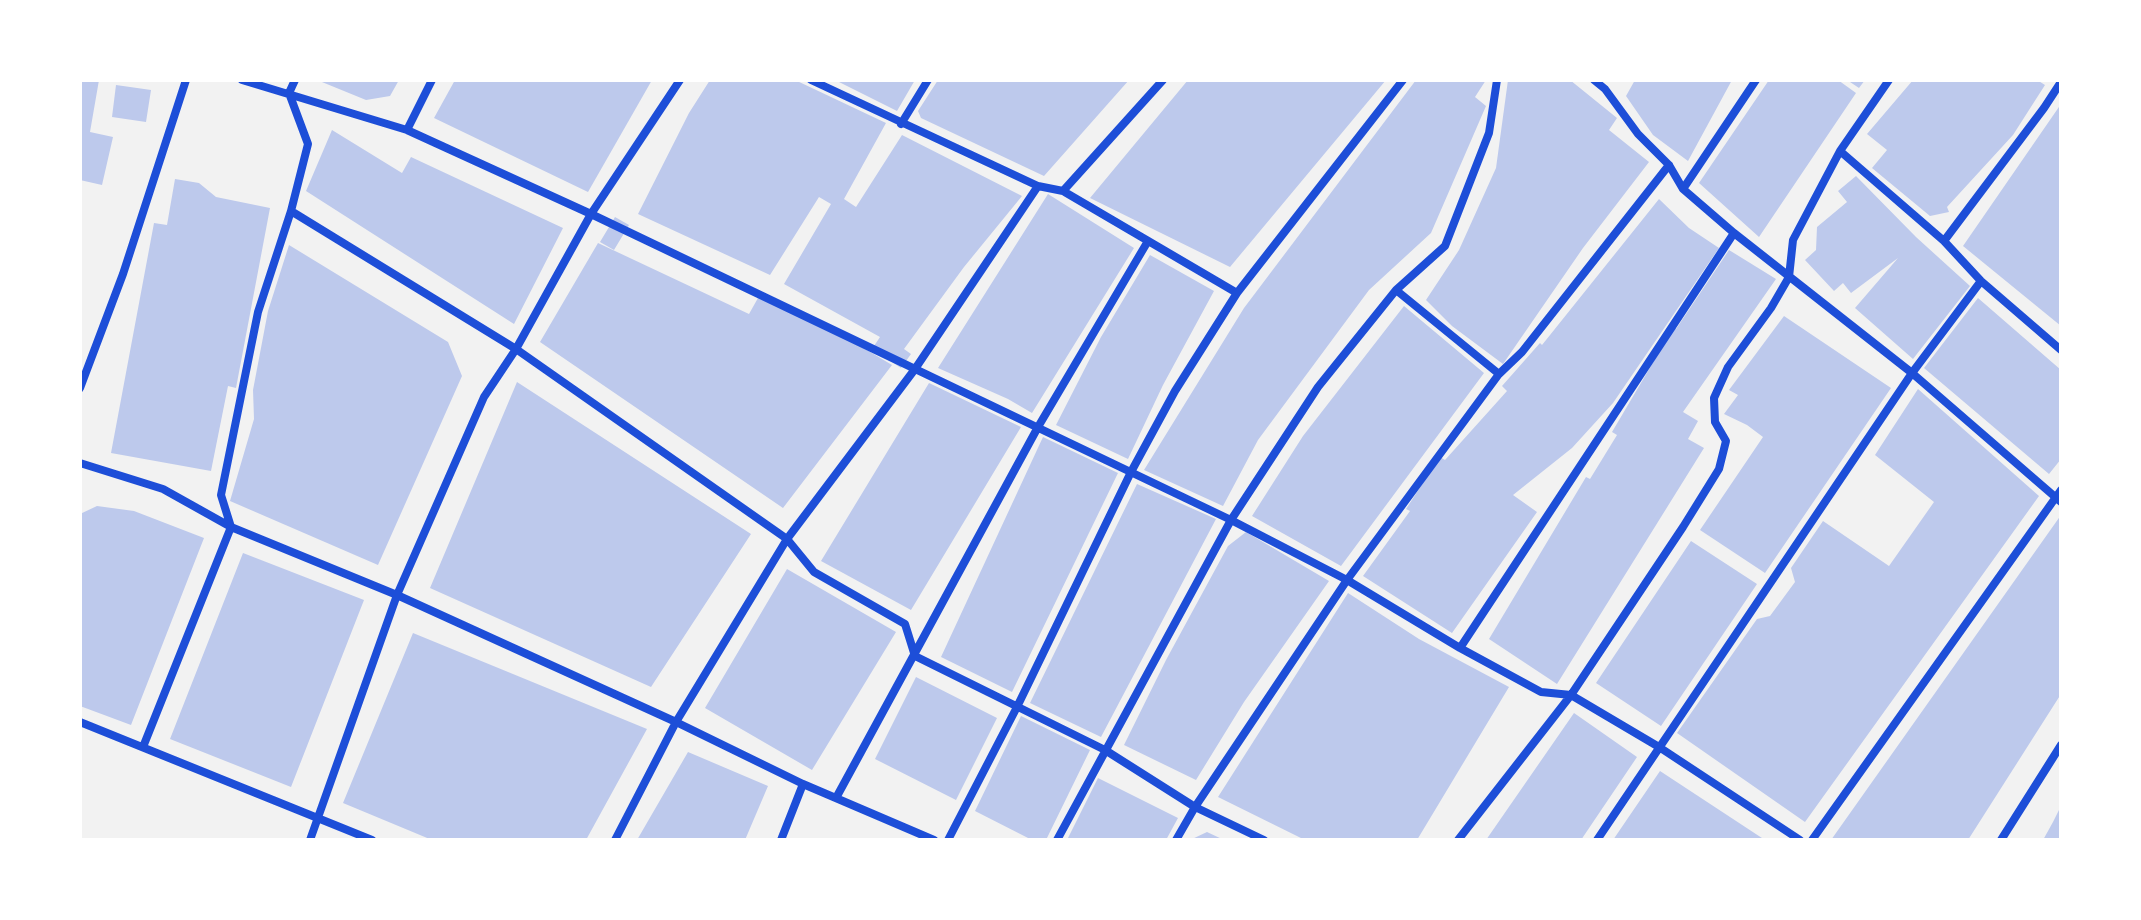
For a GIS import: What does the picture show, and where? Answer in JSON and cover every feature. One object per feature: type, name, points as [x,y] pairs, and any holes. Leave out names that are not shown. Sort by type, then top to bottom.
[{"type":"street","points":[[80,388],[123,274],[186,80]]},
{"type":"street","points":[[242,80],[407,130],[591,214],[1231,520],[1347,580],[1541,692],[1571,695],[1659,747],[1800,840]]},
{"type":"street","points":[[143,747],[231,527],[221,495],[258,312],[291,211],[308,144],[289,93],[295,80]]},
{"type":"street","points":[[407,130],[432,80]]},
{"type":"street","points":[[310,840],[397,595],[484,397],[516,349],[591,214],[680,80]]},
{"type":"street","points":[[811,80],[1038,186],[1063,191],[1237,293]]},
{"type":"street","points":[[901,124],[928,80]]},
{"type":"street","points":[[1063,191],[1163,80]]},
{"type":"street","points":[[948,840],[1017,707],[1131,472],[1175,391],[1237,293],[1403,80]]},
{"type":"street","points":[[1057,840],[1231,520],[1318,387],[1396,290],[1445,246],[1489,133],[1497,80]]},
{"type":"street","points":[[1594,80],[1605,89],[1638,134],[1669,165],[1683,189],[2059,496],[1812,840]]},
{"type":"street","points":[[1683,189],[1756,80]]},
{"type":"street","points":[[1458,840],[1571,695],[1719,469],[1726,441],[1715,422],[1714,398],[1728,367],[1771,308],[1789,277],[1793,240],[1840,151],[1889,80]]},
{"type":"street","points":[[1944,241],[2061,82]]},
{"type":"street","points":[[1840,151],[1944,241],[1981,281],[2061,350]]},
{"type":"street","points":[[1176,840],[1347,580],[1499,374],[1522,352],[1669,165]]},
{"type":"street","points":[[615,840],[676,722],[787,539],[915,369],[1038,186]]},
{"type":"street","points":[[291,211],[516,349],[787,539],[814,572],[905,624],[915,656],[1105,750],[1195,807],[1264,840]]},
{"type":"street","points":[[1460,648],[1734,233]]},
{"type":"street","points":[[836,798],[1038,427],[1148,241]]},
{"type":"street","points":[[1597,840],[1912,373],[1981,281]]},
{"type":"street","points":[[1396,290],[1499,374]]},
{"type":"street","points":[[80,463],[163,489],[231,527],[397,595],[676,722],[803,784],[934,840]]},
{"type":"street","points":[[80,722],[372,840]]},
{"type":"street","points":[[2001,840],[2061,745]]},
{"type":"street","points":[[781,840],[803,784]]},
{"type":"building","points":[[80,80],[99,80],[90,132],[113,137],[102,185],[80,180]]},
{"type":"building","points":[[317,80],[399,80],[390,96],[366,100]]},
{"type":"building","points":[[455,80],[652,80],[588,192],[434,118]]},
{"type":"building","points":[[710,80],[795,80],[886,123],[844,199],[856,207],[902,135],[1022,196],[964,267],[904,349],[911,354],[901,368],[872,349],[880,337],[784,284],[831,204],[819,197],[770,275],[638,214],[689,113]]},
{"type":"building","points":[[835,80],[915,80],[897,111]]},
{"type":"building","points":[[938,80],[1129,80],[1044,176],[921,118],[918,111]]},
{"type":"building","points":[[1188,80],[1386,80],[1230,267],[1090,198]]},
{"type":"building","points":[[1416,80],[1486,80],[1475,97],[1486,106],[1431,233],[1369,290],[1258,440],[1223,506],[1144,470],[1244,308]]},
{"type":"building","points":[[1508,80],[1570,80],[1617,118],[1609,130],[1649,162],[1583,248],[1503,364],[1452,326],[1426,300],[1459,250],[1496,168]]},
{"type":"building","points":[[1635,80],[1732,80],[1688,161],[1653,135],[1626,96]]},
{"type":"building","points":[[1769,80],[1838,80],[1856,93],[1759,237],[1699,183]]},
{"type":"building","points":[[1847,80],[1865,80],[1859,88]]},
{"type":"building","points":[[1913,80],[2037,80],[2045,85],[2013,135],[1947,207],[1949,212],[1930,216],[1872,168],[1887,150],[1867,134]]},
{"type":"building","points":[[116,85],[151,90],[146,122],[112,117]]},
{"type":"building","points":[[2061,104],[2061,326],[1963,246]]},
{"type":"building","points":[[332,130],[402,173],[411,157],[563,228],[514,324],[306,191]]},
{"type":"building","points":[[1856,176],[1970,286],[1913,359],[1855,308],[1898,258],[1851,293],[1843,283],[1834,291],[1805,260],[1816,250],[1817,227],[1847,202],[1838,191]]},
{"type":"building","points":[[175,179],[199,183],[216,197],[270,208],[236,388],[228,386],[211,471],[111,453],[154,223],[167,225]]},
{"type":"building","points":[[1048,194],[1134,248],[1032,413],[938,368]]},
{"type":"building","points":[[1659,199],[1689,228],[1719,248],[1613,403],[1572,448],[1513,495],[1537,512],[1452,633],[1363,576],[1410,511],[1406,509],[1440,457],[1445,460],[1507,391],[1502,386],[1540,343],[1542,345]]},
{"type":"building","points":[[615,217],[629,225],[614,250],[600,242]]},
{"type":"building","points":[[598,243],[749,314],[758,298],[837,332],[892,365],[783,508],[540,342]]},
{"type":"building","points":[[289,245],[448,342],[462,376],[378,565],[230,501],[254,419],[253,390],[268,311]]},
{"type":"building","points":[[1729,250],[1776,279],[1683,412],[1698,421],[1688,439],[1704,448],[1557,684],[1489,639],[1586,477],[1590,479],[1617,435],[1612,432],[1674,327],[1676,329]]},
{"type":"building","points":[[1150,255],[1214,291],[1163,385],[1128,459],[1056,425],[1101,337]]},
{"type":"building","points":[[1978,298],[2061,370],[2061,459],[2049,474],[1924,368]]},
{"type":"building","points":[[1404,306],[1484,373],[1341,566],[1252,516],[1303,436]]},
{"type":"building","points":[[1784,316],[1891,388],[1765,573],[1700,530],[1763,437],[1724,414],[1738,395],[1729,390]]},
{"type":"building","points":[[517,382],[751,534],[651,687],[430,588]]},
{"type":"building","points":[[929,383],[1021,427],[911,610],[821,561]]},
{"type":"building","points":[[1918,389],[2039,496],[1805,822],[1677,733],[1757,619],[1770,616],[1795,582],[1791,568],[1823,521],[1889,566],[1934,502],[1875,455]]},
{"type":"building","points":[[1043,437],[1118,473],[1012,692],[941,657]]},
{"type":"building","points":[[1137,484],[1216,519],[1101,737],[1030,703]]},
{"type":"building","points":[[97,506],[134,511],[204,538],[131,725],[80,706],[80,514]]},
{"type":"building","points":[[2061,515],[2061,694],[1968,840],[1831,840]]},
{"type":"building","points":[[1246,532],[1329,581],[1244,702],[1196,780],[1124,745],[1228,546]]},
{"type":"building","points":[[1691,541],[1757,584],[1661,726],[1596,683]]},
{"type":"building","points":[[243,553],[364,600],[291,787],[170,739]]},
{"type":"building","points":[[787,569],[896,632],[812,770],[705,708]]},
{"type":"building","points":[[1348,593],[1419,639],[1509,687],[1417,840],[1305,840],[1218,797]]},
{"type":"building","points":[[413,633],[647,729],[586,840],[432,840],[343,803]]},
{"type":"building","points":[[916,677],[997,718],[956,800],[875,759]]},
{"type":"building","points":[[1574,713],[1637,757],[1581,840],[1486,840]]},
{"type":"building","points":[[1021,716],[1090,750],[1046,840],[1032,840],[975,811]]},
{"type":"building","points":[[688,752],[768,786],[745,840],[637,840]]},
{"type":"building","points":[[1660,771],[1765,840],[1613,840]]},
{"type":"building","points":[[1098,778],[1178,818],[1166,840],[1067,840]]},
{"type":"building","points":[[2061,806],[2061,840],[2043,840],[2053,822]]},
{"type":"building","points":[[1207,832],[1224,840],[1190,840]]}]
